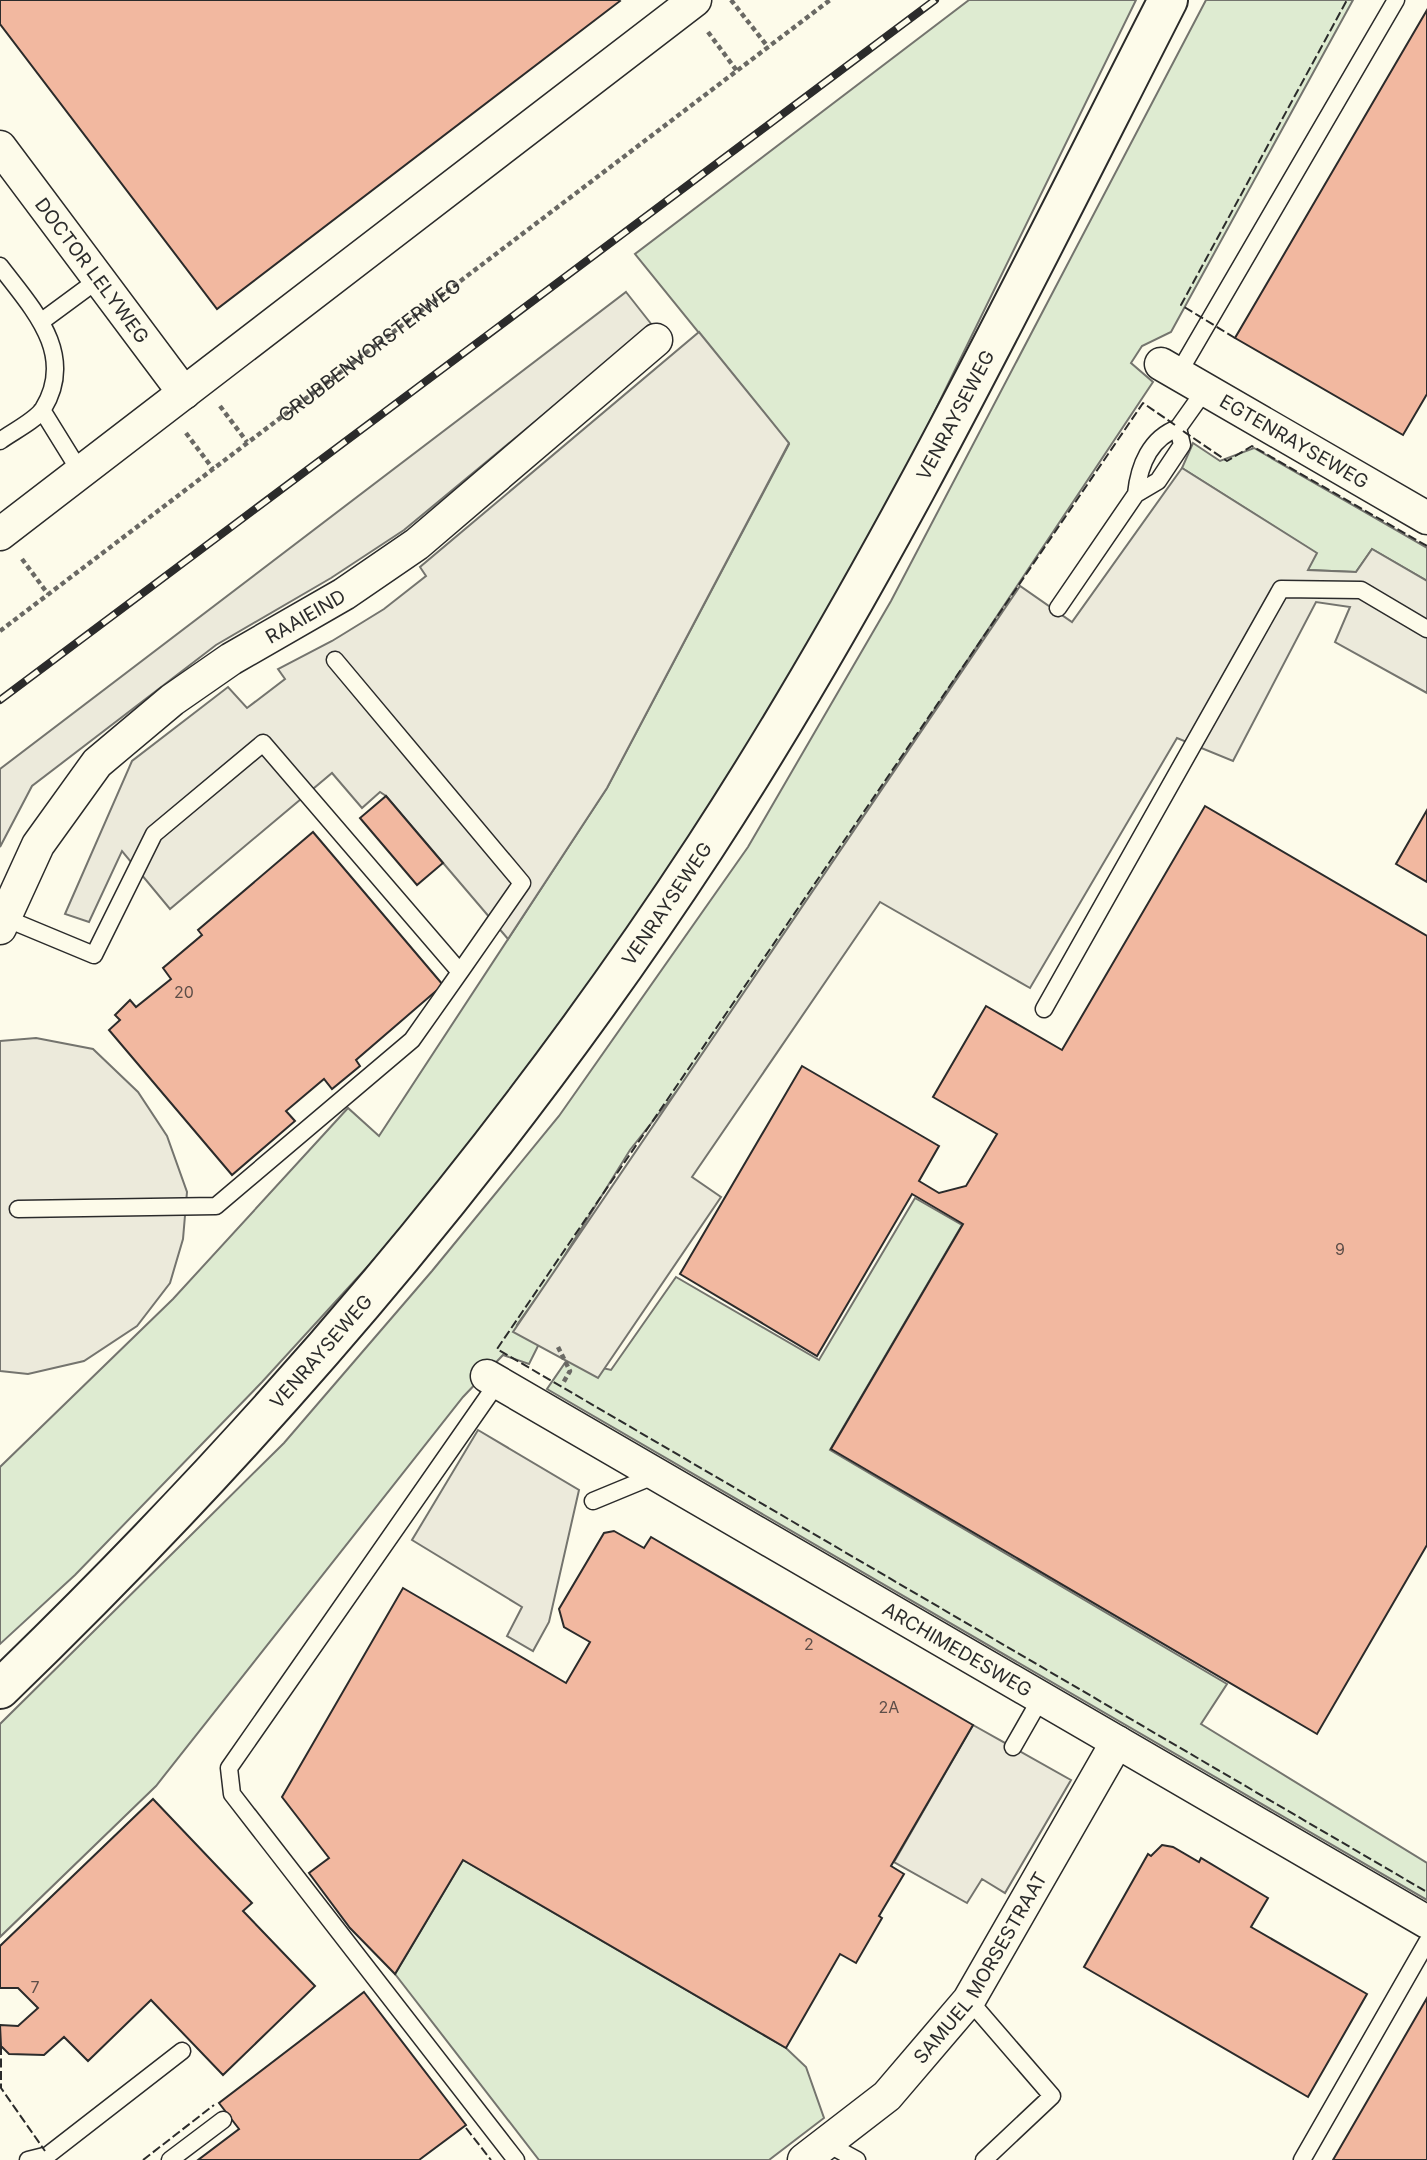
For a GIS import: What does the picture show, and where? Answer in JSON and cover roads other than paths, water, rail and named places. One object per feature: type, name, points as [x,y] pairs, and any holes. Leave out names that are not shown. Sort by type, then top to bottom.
[{"type":"main road","name":"VENRAYSEWEG","points":[[0,1689],[186,1503],[276,1405],[362,1303],[466,1178],[564,1049],[705,846],[836,631],[923,474],[1168,0]]},
{"type":"street","points":[[1,534],[691,3]]},
{"type":"street","name":"DOCTOR LELYWEG","points":[[0,147],[184,393]]},
{"type":"street","name":"RAAIEIND","points":[[3,923],[38,845],[97,763],[172,700],[231,659],[344,594],[417,544],[656,340]]},
{"type":"street","name":"EGTENRAYSEWEG","points":[[1170,369],[1427,518]]},
{"type":"street","name":"ARCHIMEDESWEG","points":[[492,1379],[1427,1922]]},
{"type":"street","name":"SAMUEL MORSESTRAAT","points":[[815,2152],[887,2096],[970,2000],[1117,1742]]},
{"type":"lane","points":[[1170,369],[1395,0]]},
{"type":"lane","points":[[0,266],[42,321],[58,365],[42,410],[0,442]]},
{"type":"lane","points":[[42,321],[99,279]]},
{"type":"lane","points":[[1136,494],[1139,467],[1163,433],[1178,428],[1205,390]]},
{"type":"lane","points":[[42,410],[81,473]]},
{"type":"lane","points":[[1058,608],[1136,494],[1158,481],[1182,445],[1178,428]]},
{"type":"lane","points":[[1044,1009],[1281,589],[1361,590],[1427,629]]},
{"type":"lane","points":[[18,1209],[216,1206],[412,1040],[522,883],[335,660]]},
{"type":"lane","points":[[3,923],[94,955],[154,834],[263,743],[460,972]]},
{"type":"lane","points":[[492,1379],[229,1768],[232,1794],[516,2160]]},
{"type":"lane","points":[[593,1501],[656,1475]]},
{"type":"lane","points":[[1013,1747],[1041,1698]]},
{"type":"lane","points":[[1302,2160],[1427,1942]]},
{"type":"lane","points":[[970,2000],[1052,2095],[984,2160]]},
{"type":"lane","points":[[28,2160],[48,2155],[182,2051]]},
{"type":"lane","points":[[170,2160],[223,2120]]},
{"type":"lane","points":[[815,2152],[857,2160]]},
{"type":"railway","points":[[0,700],[935,0]]}]
